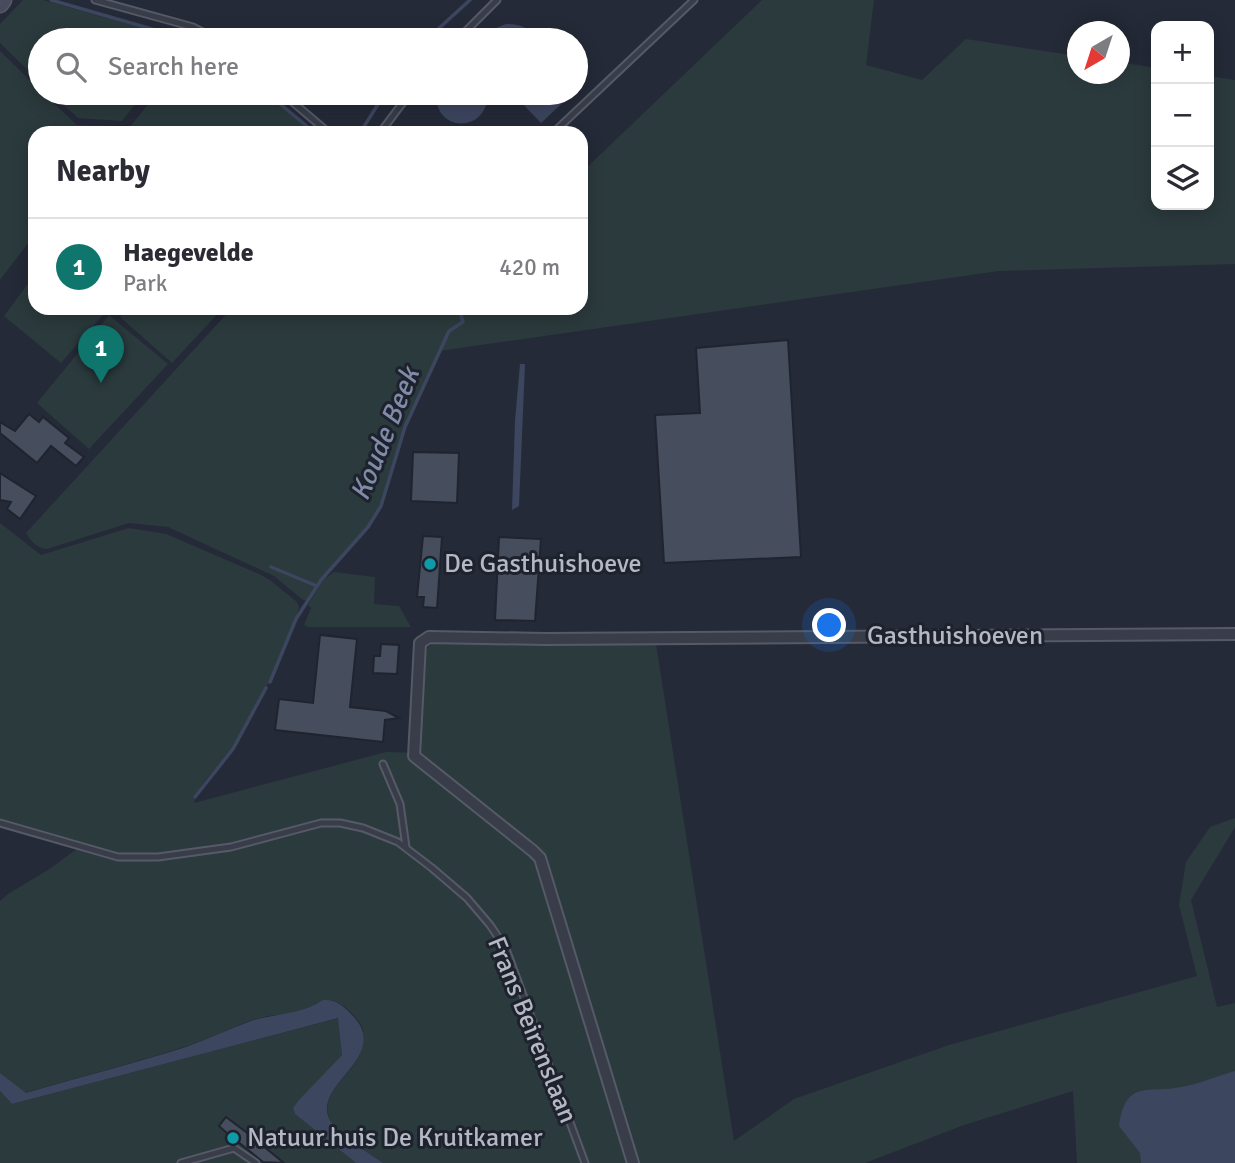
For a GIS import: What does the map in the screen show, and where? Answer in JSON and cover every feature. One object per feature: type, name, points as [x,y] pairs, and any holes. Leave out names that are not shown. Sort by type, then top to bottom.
[{"type":"street","points":[[0,4],[4,0]]},
{"type":"street","name":"Gasthuishoeven","points":[[633,1163],[540,858],[414,756],[418,649],[424,639],[1235,634]]},
{"type":"lane","points":[[95,0],[195,28]]},
{"type":"lane","points":[[469,28],[497,0]]},
{"type":"lane","points":[[588,100],[694,0]]},
{"type":"lane","points":[[296,105],[321,126]]},
{"type":"lane","points":[[385,126],[401,105]]},
{"type":"lane","points":[[560,126],[583,105]]},
{"type":"lane","points":[[383,764],[400,804],[406,847]]},
{"type":"lane","name":"Frans Beirenslaan","points":[[0,823],[118,857],[158,857],[232,847],[330,822],[363,828],[406,847],[467,898],[506,949],[585,1163]]},
{"type":"lane","points":[[181,1163],[234,1148],[256,1163]]},
{"type":"shaded area","points":[[23,0],[43,0],[141,28],[28,28],[28,70],[0,43],[0,24]]},
{"type":"shaded area","points":[[762,0],[874,0],[866,65],[922,80],[966,39],[1067,54],[1067,84],[1130,84],[1130,64],[1151,67],[1151,210],[1214,210],[1214,77],[1235,80],[1235,264],[999,271],[439,351],[404,430],[381,507],[365,532],[308,600],[303,600],[274,576],[168,527],[129,523],[47,549],[37,546],[26,533],[226,315],[588,315],[588,166]]},
{"type":"shaded area","points":[[0,51],[28,78],[28,105],[56,105],[77,125],[118,126],[28,126],[28,243],[0,280]]},
{"type":"shaded area","points":[[64,105],[135,105],[122,121],[78,118]]},
{"type":"shaded area","points":[[147,105],[281,105],[307,126],[131,126]]},
{"type":"shaded area","points":[[28,284],[28,315],[103,315],[61,363],[4,316]]},
{"type":"shaded area","points":[[109,315],[168,364],[89,449],[37,403]]},
{"type":"shaded area","points":[[122,315],[217,315],[172,363],[120,317]]},
{"type":"shaded area","points":[[0,523],[41,555],[129,528],[166,534],[259,574],[297,602],[299,607],[296,619],[253,716],[230,753],[201,787],[194,803],[386,752],[419,753],[424,652],[432,643],[656,644],[734,1141],[794,1099],[949,1045],[1197,976],[1179,905],[1186,862],[1210,827],[1235,818],[1235,827],[1191,900],[1217,1007],[1235,1003],[1235,1072],[1179,1089],[1141,1091],[1140,1145],[1145,1163],[1077,1163],[1073,1091],[964,1125],[865,1163],[383,1163],[341,1133],[328,1115],[328,1103],[333,1092],[358,1058],[363,1045],[363,1030],[359,1022],[347,1009],[334,1001],[319,1003],[295,1013],[257,1019],[184,1047],[25,1093],[0,1073],[0,901],[81,846],[0,823]]},
{"type":"shaded area","points":[[334,572],[375,577],[374,604],[399,606],[411,627],[304,625],[311,608],[308,605],[323,580]]},
{"type":"shaded area","points":[[339,1018],[342,1055],[293,1108],[295,1114],[356,1163],[0,1163],[0,1091],[12,1104]]},
{"type":"water","points":[[506,24],[525,28],[496,28]]},
{"type":"water","points":[[486,105],[480,116],[471,122],[461,123],[443,116],[438,106]]},
{"type":"water","points":[[524,105],[560,105],[541,123]]},
{"type":"water","points":[[520,364],[525,364],[519,506],[512,510],[515,421]]},
{"type":"water","points":[[323,1000],[342,1005],[348,1011],[362,1029],[363,1043],[359,1056],[332,1093],[327,1105],[329,1118],[346,1137],[383,1163],[356,1163],[295,1114],[293,1108],[342,1055],[338,1018],[12,1104],[0,1091],[0,1073],[26,1093],[186,1047],[251,1021],[297,1011]]},
{"type":"water","points":[[1235,1071],[1235,1163],[1141,1163],[1140,1153],[1119,1126],[1122,1111],[1133,1094],[1188,1086]]},
{"type":"building","points":[[788,340],[801,557],[664,563],[655,415],[700,413],[696,348]]},
{"type":"building","points":[[29,414],[39,422],[43,417],[69,438],[65,443],[84,457],[76,466],[51,446],[37,463],[0,433],[0,422],[15,431]]},
{"type":"building","points":[[413,452],[459,453],[457,503],[411,501]]},
{"type":"building","points":[[0,473],[36,496],[20,519],[7,509],[11,502],[0,500]]},
{"type":"building","name":"De Gasthuishoeve","points":[[423,536],[442,537],[437,608],[423,607],[424,597],[417,597]]},
{"type":"building","points":[[499,537],[541,539],[535,621],[495,620]]},
{"type":"building","points":[[320,635],[357,639],[350,707],[386,711],[399,718],[385,720],[383,742],[275,730],[279,699],[313,703]]},
{"type":"building","points":[[381,644],[399,645],[397,674],[373,673],[374,656],[380,656]]},
{"type":"building","points":[[226,1117],[284,1163],[263,1162],[237,1141],[236,1133],[229,1135],[219,1126]]},
{"type":"waterway","points":[[51,0],[148,28]]},
{"type":"waterway","name":"Koude Beek","points":[[439,28],[470,0]]},
{"type":"waterway","points":[[281,105],[307,126]]},
{"type":"waterway","name":"Koude Beek","points":[[364,126],[378,105]]},
{"type":"waterway","name":"Koude Beek","points":[[270,682],[296,619],[321,580],[368,527],[381,506],[405,427],[449,331],[463,322],[461,315]]},
{"type":"waterway","points":[[271,567],[317,586]]},
{"type":"waterway","name":"Koude Beek","points":[[195,797],[233,749],[266,688]]},
{"type":"place","name":"Haegevelde","points":[[101,383]]},
{"type":"place","name":"De Gasthuishoeve","points":[[430,564]]},
{"type":"place","name":"Natuur.huis De Kruitkamer","points":[[233,1138]]}]
